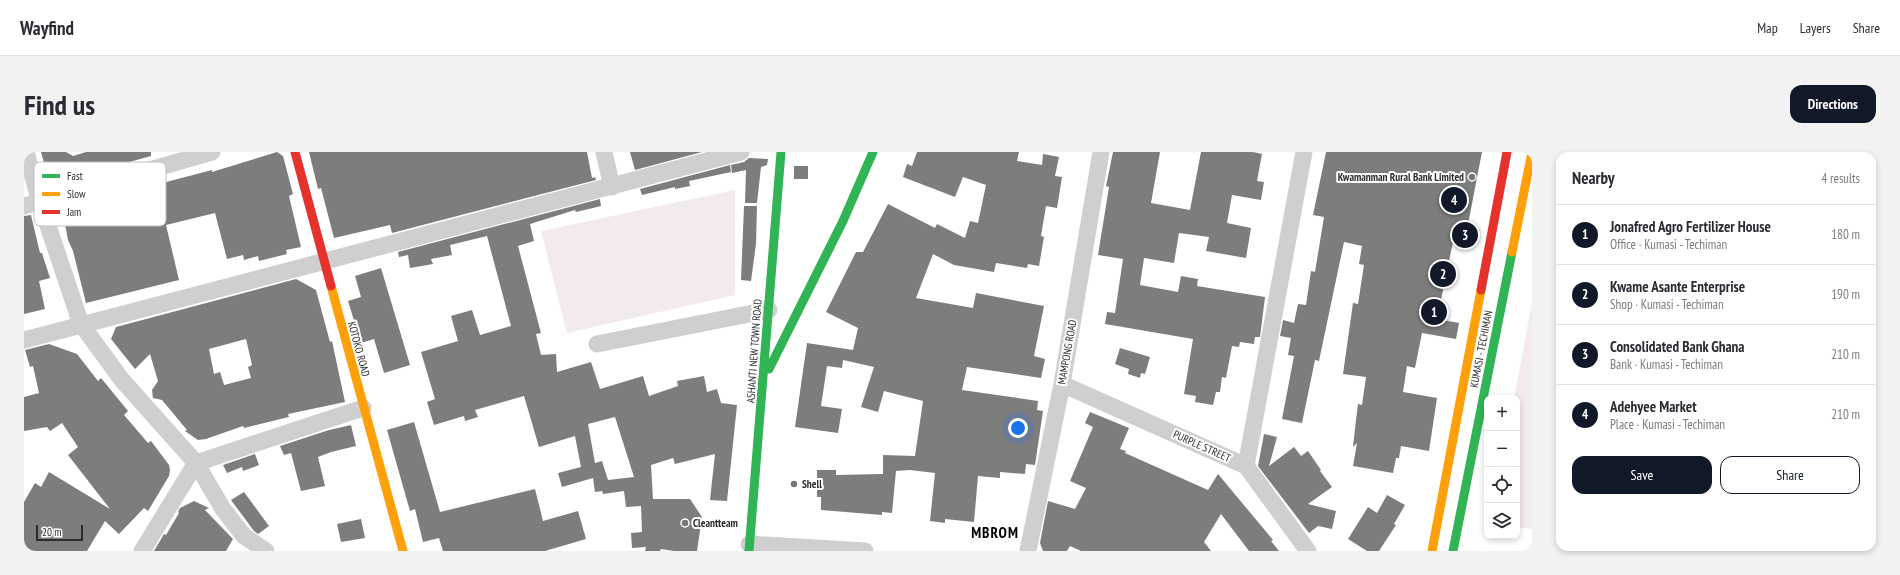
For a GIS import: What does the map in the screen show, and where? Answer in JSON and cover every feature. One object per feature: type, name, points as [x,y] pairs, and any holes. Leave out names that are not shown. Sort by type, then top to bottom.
[{"type":"street","points":[[26,152],[32,204]]},
{"type":"street","points":[[166,165],[212,152]]},
{"type":"street","name":"KOTOKO ROAD","points":[[294,152],[403,551]]},
{"type":"street","points":[[604,152],[612,187]]},
{"type":"street","points":[[24,340],[741,152]]},
{"type":"street","name":"ASHANTI NEW TOWN ROAD","points":[[749,548],[764,379],[781,152]]},
{"type":"street","points":[[764,379],[843,220],[874,152]]},
{"type":"street","name":"MAMPONG ROAD","points":[[1028,551],[1062,384],[1101,152]]},
{"type":"street","points":[[1246,466],[1304,152]]},
{"type":"street","name":"KUMASI - TECHIMAN","points":[[1432,551],[1508,152]]},
{"type":"street","name":"KUMASI - TECHIMAN","points":[[1453,551],[1527,207],[1532,152]]},
{"type":"street","points":[[41,226],[81,324],[122,380],[196,462],[227,514],[244,536],[266,551]]},
{"type":"street","points":[[597,344],[769,310]]},
{"type":"street","name":"PURPLE STREET","points":[[1062,384],[1246,466],[1308,551]]},
{"type":"street","points":[[142,551],[196,462],[363,408]]},
{"type":"street","points":[[749,548],[865,551]]},
{"type":"shaded area","points":[[735,190],[735,295],[567,333],[541,231]]},
{"type":"shaded area","points":[[1532,302],[1532,529],[1520,527],[1520,395],[1515,395]]},
{"type":"building","points":[[41,152],[66,152],[73,156],[86,152],[151,152],[151,156],[129,162],[44,162]]},
{"type":"building","points":[[277,152],[283,156],[293,194],[289,196],[301,247],[286,250],[287,254],[259,261],[258,256],[244,260],[243,255],[227,259],[215,213],[166,225],[166,182],[212,170],[212,172]]},
{"type":"building","points":[[309,152],[587,152],[592,178],[595,177],[596,180],[392,233],[390,225],[334,238],[321,188],[318,189]]},
{"type":"building","points":[[630,152],[702,152],[635,170]]},
{"type":"building","points":[[917,152],[1019,152],[1017,161],[1042,165],[1043,154],[1059,157],[1055,176],[1062,177],[1057,208],[1046,206],[1041,236],[1044,237],[1039,266],[1028,264],[1027,268],[996,263],[994,272],[954,265],[933,254],[916,298],[973,308],[976,293],[1044,306],[1034,356],[1045,359],[1041,378],[967,367],[962,390],[1038,401],[1037,410],[1043,411],[1035,465],[1026,464],[1025,474],[1000,472],[1000,478],[978,476],[974,522],[945,519],[945,523],[930,521],[935,473],[910,470],[896,471],[892,513],[882,512],[882,515],[821,510],[821,497],[817,497],[817,470],[836,470],[836,475],[883,474],[883,455],[915,456],[923,401],[884,391],[878,412],[861,407],[874,367],[843,360],[842,368],[827,366],[821,406],[842,409],[838,433],[795,427],[807,343],[853,350],[858,328],[826,312],[856,252],[863,252],[888,204],[935,228],[937,224],[965,238],[970,221],[978,223],[986,185],[963,177],[955,197],[903,177],[907,164],[912,166]]},
{"type":"building","points":[[1113,152],[1160,152],[1151,203],[1190,210],[1201,152],[1253,152],[1262,154],[1257,181],[1264,182],[1261,200],[1232,195],[1227,223],[1251,228],[1246,258],[1206,251],[1209,237],[1179,233],[1174,263],[1144,258],[1140,285],[1178,292],[1181,276],[1198,279],[1197,286],[1265,297],[1260,337],[1255,337],[1254,344],[1240,342],[1239,347],[1232,346],[1226,378],[1222,377],[1220,392],[1216,392],[1213,405],[1195,402],[1196,396],[1184,394],[1193,339],[1105,324],[1107,312],[1115,313],[1123,259],[1098,255],[1109,187],[1106,186]]},
{"type":"building","points":[[1326,152],[1482,152],[1464,245],[1453,242],[1437,319],[1459,323],[1456,339],[1422,333],[1415,368],[1407,366],[1403,392],[1437,398],[1429,451],[1401,446],[1399,458],[1396,458],[1393,473],[1353,466],[1357,443],[1353,447],[1358,404],[1362,405],[1366,377],[1343,374],[1353,303],[1358,304],[1364,265],[1359,264],[1362,246],[1344,242],[1319,361],[1315,360],[1302,423],[1282,419],[1294,356],[1288,355],[1291,338],[1280,336],[1283,320],[1294,323],[1298,304],[1306,305],[1311,271],[1315,272],[1324,217],[1313,215]]},
{"type":"building","points":[[749,158],[768,159],[767,165],[761,167],[757,203],[745,203],[746,170],[732,173],[731,165],[744,162]]},
{"type":"building","points":[[730,165],[731,172],[689,181],[690,186],[675,189],[675,187],[642,195],[640,189]]},
{"type":"building","points":[[794,166],[808,166],[808,179],[794,179]]},
{"type":"building","points":[[600,199],[601,206],[576,212],[575,210],[530,224],[534,241],[518,246],[541,333],[536,334],[541,355],[556,354],[557,372],[591,362],[600,389],[643,376],[649,396],[678,386],[677,381],[704,376],[707,392],[717,389],[721,403],[737,405],[727,501],[710,500],[715,454],[675,464],[673,458],[651,465],[653,499],[690,499],[702,517],[697,551],[674,551],[661,549],[660,551],[645,551],[646,547],[632,548],[631,533],[642,532],[641,506],[626,507],[624,491],[603,494],[602,491],[595,492],[593,478],[562,487],[558,473],[581,467],[575,436],[539,447],[524,396],[475,410],[478,417],[465,421],[464,416],[434,425],[427,402],[435,399],[421,352],[458,341],[451,316],[472,310],[480,335],[511,326],[487,236],[450,245],[452,255],[431,259],[433,264],[410,268],[408,255],[399,257],[398,252]],"holes":[[[615,417],[634,477],[608,480],[602,461],[595,463],[588,424]]]},
{"type":"building","points":[[744,206],[757,206],[756,244],[751,281],[741,280]]},
{"type":"building","points":[[31,215],[40,253],[42,253],[50,278],[39,281],[45,309],[24,314],[24,216]]},
{"type":"building","points":[[166,225],[179,280],[86,303],[73,251],[68,240],[65,226]]},
{"type":"building","points":[[381,268],[410,365],[384,373],[374,339],[361,343],[348,301],[361,297],[355,276]]},
{"type":"building","points":[[296,279],[316,290],[330,342],[332,341],[345,402],[288,414],[289,417],[244,428],[243,426],[206,439],[198,440],[185,431],[187,430],[162,400],[153,398],[152,390],[158,381],[150,354],[135,369],[111,339],[116,327]],"holes":[[[246,339],[252,365],[248,367],[251,378],[224,385],[220,372],[214,374],[209,349]]]},
{"type":"building","points":[[49,344],[77,354],[98,381],[101,378],[128,411],[124,415],[148,443],[151,441],[169,465],[170,470],[169,476],[148,511],[144,508],[119,534],[105,521],[87,551],[24,551],[24,502],[35,483],[41,487],[49,472],[110,509],[68,455],[78,447],[62,423],[50,431],[47,427],[24,431],[24,397],[39,393],[33,366],[30,367],[25,350]]},
{"type":"building","points":[[1120,348],[1150,357],[1145,374],[1141,373],[1140,378],[1128,374],[1129,369],[1115,364]]},
{"type":"building","points":[[1090,412],[1129,428],[1120,449],[1126,451],[1125,453],[1208,490],[1218,474],[1273,540],[1271,541],[1279,551],[1249,551],[1221,514],[1204,542],[1211,551],[1081,551],[1070,546],[1067,551],[1043,551],[1040,543],[1048,501],[1075,509],[1086,488],[1070,481],[1093,427],[1085,423]]},
{"type":"building","points":[[414,422],[440,512],[535,489],[543,521],[578,511],[586,539],[545,551],[443,551],[439,538],[423,542],[415,509],[410,511],[387,430]]},
{"type":"building","points":[[351,425],[356,446],[318,457],[325,486],[301,491],[291,453],[284,455],[280,446],[329,430]]},
{"type":"building","points":[[1264,434],[1277,437],[1269,466],[1294,447],[1301,456],[1308,451],[1332,487],[1308,504],[1336,511],[1332,529],[1318,526],[1309,533],[1258,466]]},
{"type":"building","points":[[255,454],[259,465],[243,471],[242,467],[227,473],[223,465]]},
{"type":"building","points":[[244,492],[269,526],[258,534],[254,531],[231,500]]},
{"type":"building","points":[[1387,495],[1405,505],[1394,524],[1396,525],[1379,551],[1367,551],[1348,539],[1368,507],[1377,513]]},
{"type":"building","points":[[194,501],[209,508],[205,510],[233,539],[226,551],[154,551],[164,534],[166,535],[179,513],[180,508]]},
{"type":"building","points":[[361,519],[365,538],[341,542],[337,524]]},
{"type":"traffic: fast","points":[[749,551],[781,152]]},
{"type":"traffic: fast","points":[[769,369],[843,221],[873,152]]},
{"type":"traffic: fast","points":[[1453,551],[1512,252]]},
{"type":"traffic: slow","points":[[1512,252],[1532,152]]},
{"type":"traffic: slow","points":[[331,286],[403,551]]},
{"type":"traffic: slow","points":[[1432,551],[1481,290]]},
{"type":"traffic: jam","points":[[295,152],[331,286]]},
{"type":"traffic: jam","points":[[1481,290],[1507,152]]},
{"type":"place","name":"Kwamanman Rural Bank Limited","points":[[1472,177]]},
{"type":"place","name":"Adehyee Market","points":[[1454,200]]},
{"type":"place","name":"Consolidated Bank Ghana","points":[[1465,235]]},
{"type":"place","name":"Kwame Asante Enterprise","points":[[1443,274]]},
{"type":"place","name":"Jonafred Agro Fertilizer House","points":[[1434,312]]},
{"type":"place","name":"Shell","points":[[794,484]]},
{"type":"place","name":"Cleantteam","points":[[685,523]]},
{"type":"district","name":"MBROM","points":[[995,532]]}]
